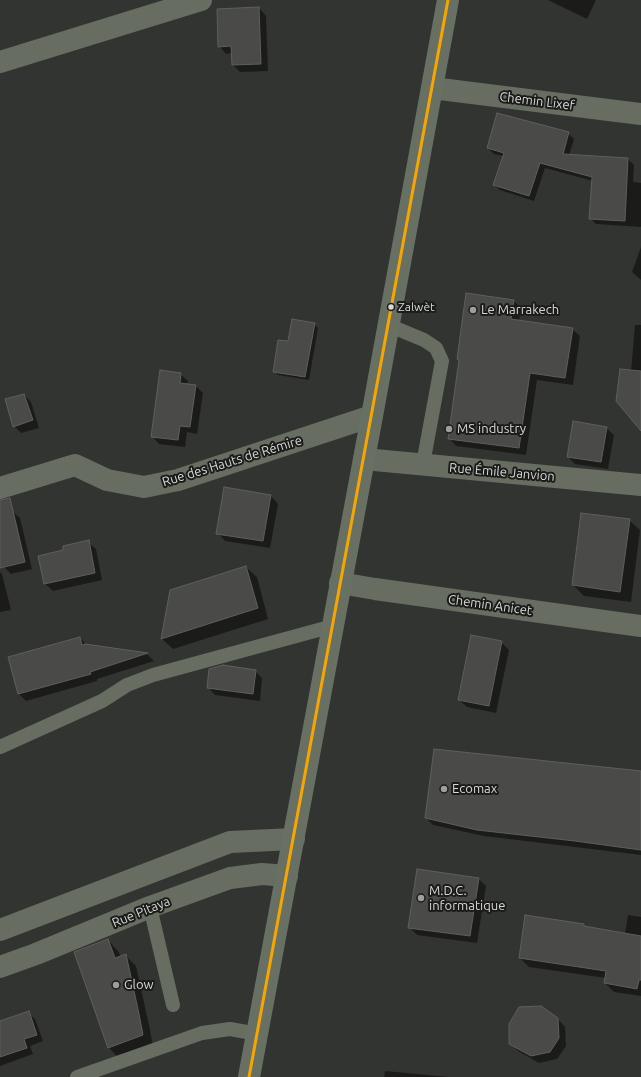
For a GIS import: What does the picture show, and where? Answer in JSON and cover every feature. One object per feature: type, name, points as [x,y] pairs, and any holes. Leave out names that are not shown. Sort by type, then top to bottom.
[{"type":"main road","points":[[249,1077],[448,0]]},
{"type":"street","points":[[0,62],[201,0]]},
{"type":"street","name":"Chemin Lixef","points":[[432,88],[641,114]]},
{"type":"street","name":"Rue des Hauts de Rémire","points":[[0,488],[75,465],[107,480],[144,487],[178,480],[372,416]]},
{"type":"street","name":"Rue Émile Janvion","points":[[364,459],[641,485]]},
{"type":"street","name":"Chemin Anicet","points":[[340,583],[641,626]]},
{"type":"street","points":[[0,930],[230,842],[294,839]]},
{"type":"street","name":"Rue Pitaya","points":[[0,967],[230,878],[262,874],[287,876]]},
{"type":"lane","points":[[388,325],[424,340],[436,348],[442,361],[423,464]]},
{"type":"lane","points":[[0,748],[102,701],[127,685],[153,675],[333,626]]},
{"type":"lane","points":[[150,908],[173,1005]]},
{"type":"lane","points":[[77,1077],[202,1034],[230,1029],[258,1034]]},
{"type":"building","points":[[259,7],[261,64],[232,65],[231,46],[218,47],[217,9]]},
{"type":"building","points":[[497,113],[569,132],[563,154],[628,158],[625,221],[589,219],[592,177],[540,163],[529,196],[493,185],[504,153],[487,148]]},
{"type":"building","points":[[466,293],[514,300],[511,319],[573,328],[565,378],[530,373],[519,448],[448,439],[459,360],[457,359]]},
{"type":"building","points":[[292,319],[315,323],[305,377],[273,372],[278,340],[288,341]]},
{"type":"building","points":[[620,369],[641,371],[641,431],[616,401]]},
{"type":"building","points":[[160,370],[181,373],[180,383],[196,385],[190,427],[180,426],[178,440],[151,437]]},
{"type":"building","points":[[24,394],[33,420],[13,427],[5,399]]},
{"type":"building","points":[[573,421],[607,427],[601,462],[567,457]]},
{"type":"building","points":[[224,487],[271,495],[263,541],[216,534]]},
{"type":"building","points":[[10,498],[25,562],[0,568],[0,500]]},
{"type":"building","points":[[581,513],[630,519],[620,592],[572,585]]},
{"type":"building","points":[[89,540],[95,573],[44,584],[38,556],[63,550],[63,546]]},
{"type":"building","points":[[246,566],[258,608],[161,639],[170,590]]},
{"type":"building","points":[[471,635],[502,641],[489,706],[458,700]]},
{"type":"building","points":[[80,637],[82,645],[85,644],[148,653],[90,672],[91,674],[18,694],[8,657]]},
{"type":"building","points":[[223,665],[256,670],[253,694],[207,688],[209,669]]},
{"type":"building","points":[[434,749],[641,771],[641,850],[477,830],[425,818]]},
{"type":"building","points":[[417,869],[479,878],[470,936],[408,928]]},
{"type":"building","points":[[525,915],[584,924],[584,926],[641,936],[641,980],[639,980],[637,989],[604,983],[606,971],[519,958]]},
{"type":"building","points":[[108,939],[115,958],[126,954],[143,1035],[108,1048],[74,952]]},
{"type":"building","points":[[541,1006],[558,1018],[559,1038],[550,1052],[531,1056],[509,1044],[509,1024],[519,1007]]},
{"type":"building","points":[[29,1011],[37,1035],[24,1039],[27,1048],[0,1057],[0,1021]]},
{"type":"transit line","points":[[249,1077],[448,0]]},
{"type":"place","name":"Zalwèt","points":[[391,307]]},
{"type":"place","name":"Le Marrakech","points":[[473,310]]},
{"type":"place","name":"MS industry","points":[[449,429]]},
{"type":"place","name":"Ecomax","points":[[444,789]]},
{"type":"place","name":"M.D.C. informatique","points":[[421,898]]},
{"type":"place","name":"Glow","points":[[116,985]]}]
